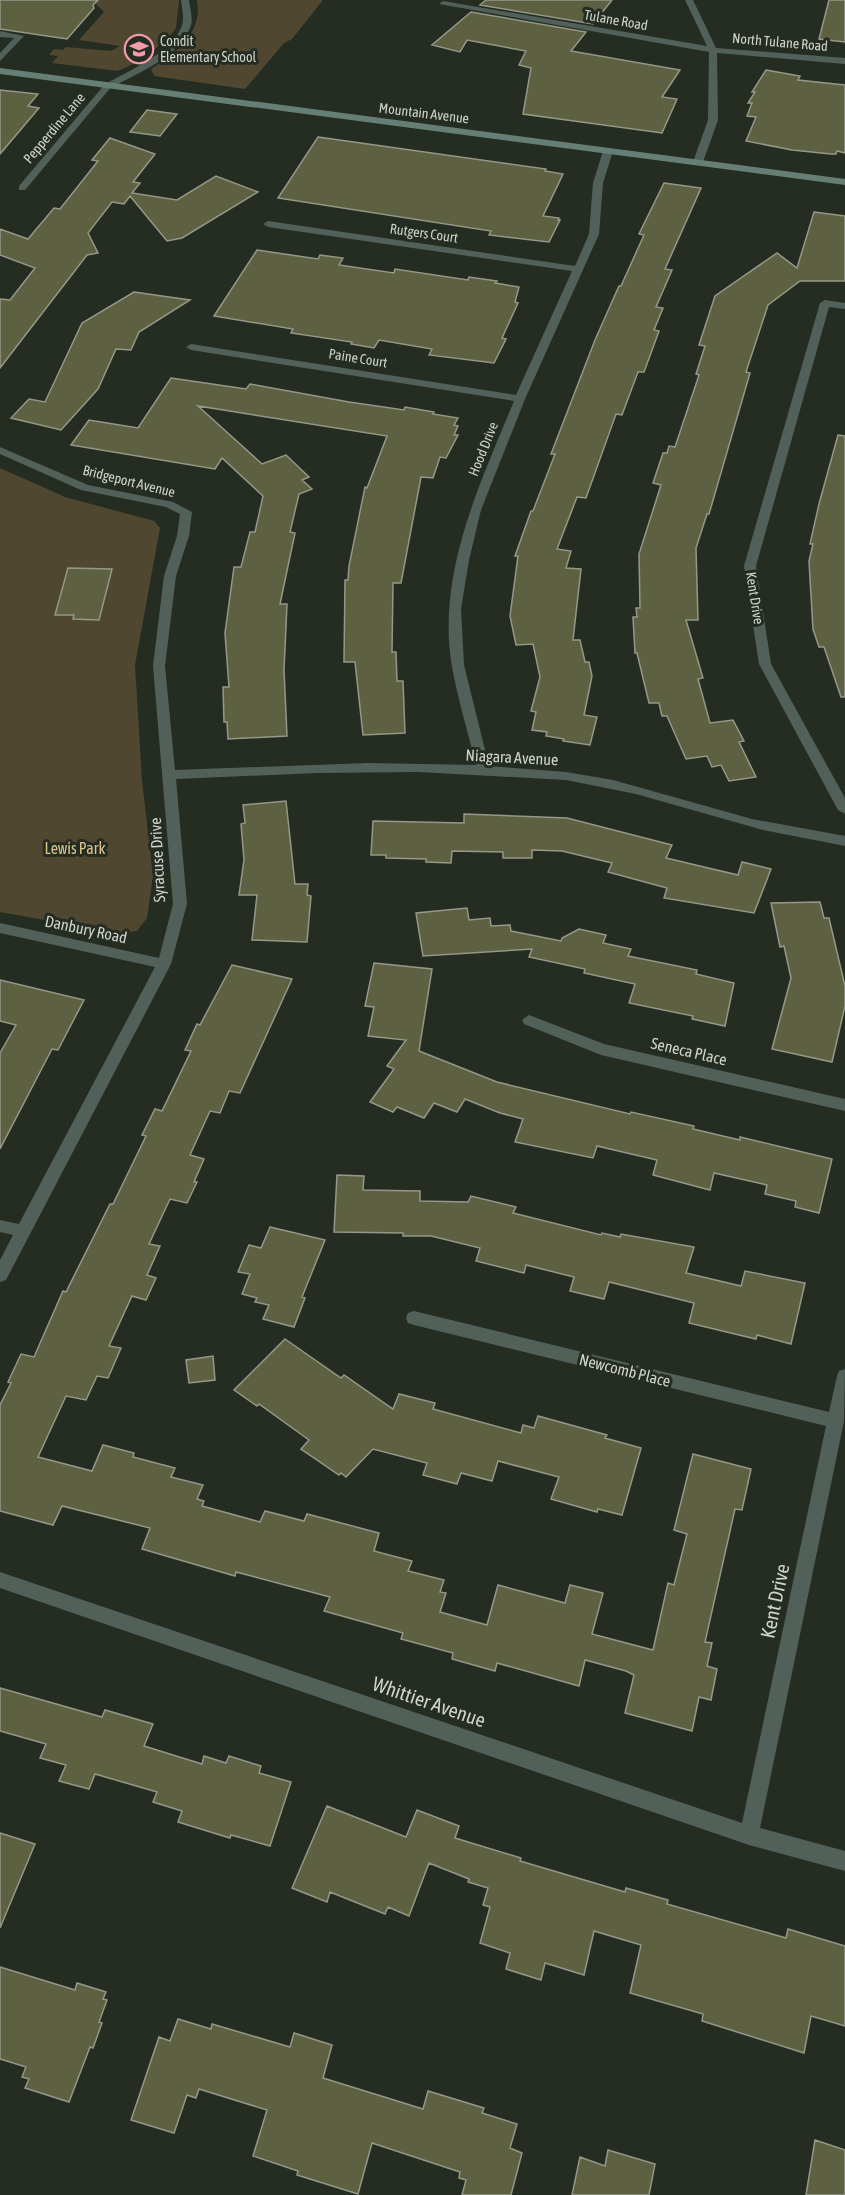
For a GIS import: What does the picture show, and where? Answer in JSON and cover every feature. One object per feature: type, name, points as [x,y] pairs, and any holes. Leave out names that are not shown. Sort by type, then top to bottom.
[{"type":"main road","name":"Mountain Avenue","points":[[0,71],[845,182]]},
{"type":"street","points":[[108,86],[150,62],[178,40],[188,20],[185,0]]},
{"type":"street","points":[[689,0],[713,50],[713,120],[698,162]]},
{"type":"street","name":"Tulane Road","points":[[443,4],[713,50]]},
{"type":"street","points":[[0,34],[20,36],[5,48],[0,58]]},
{"type":"street","name":"North Tulane Road","points":[[713,50],[845,61]]},
{"type":"street","name":"Pepperdine Lane","points":[[22,188],[108,86]]},
{"type":"street","name":"Hood Drive","points":[[484,771],[458,665],[455,609],[463,560],[474,510],[520,399],[594,234],[598,183],[609,151]]},
{"type":"street","name":"Rutgers Court","points":[[268,224],[577,269]]},
{"type":"street","name":"Kent Drive","points":[[845,306],[825,303],[750,566],[765,664],[845,810]]},
{"type":"street","name":"Paine Court","points":[[191,347],[520,399]]},
{"type":"street","name":"Bridgeport Avenue","points":[[0,450],[85,488],[169,504],[186,512]]},
{"type":"street","name":"Syracuse Drive","points":[[0,1275],[164,964],[180,904],[159,666],[170,576],[183,536],[186,512]]},
{"type":"street","name":"Niagara Avenue","points":[[170,775],[315,767],[484,771],[567,776],[662,796],[753,824],[845,841]]},
{"type":"street","name":"Danbury Road","points":[[0,928],[164,964]]},
{"type":"street","name":"Seneca Place","points":[[529,1020],[601,1049],[845,1105]]},
{"type":"street","points":[[0,1226],[22,1231]]},
{"type":"street","name":"Newcomb Place","points":[[414,1318],[836,1421]]},
{"type":"street","name":"Kent Drive","points":[[749,1835],[845,1376]]},
{"type":"street","name":"Whittier Avenue","points":[[0,1580],[749,1835],[845,1861]]},
{"type":"green space","points":[[98,0],[179,0],[176,28],[142,60],[118,71],[52,63],[58,56],[49,55],[54,49],[63,50],[66,47],[111,51],[120,46],[79,40],[104,12],[95,3]]},
{"type":"green space","points":[[197,0],[323,0],[292,39],[284,43],[245,89],[154,76],[151,69],[178,49],[192,32],[198,12]]},
{"type":"green space","name":"Lewis Park","points":[[0,468],[65,497],[154,521],[160,528],[135,665],[142,781],[153,876],[147,918],[137,931],[118,933],[0,912]]},
{"type":"building","points":[[0,0],[98,0],[93,5],[94,8],[67,39],[0,29]]},
{"type":"building","points":[[486,0],[612,0],[593,24],[480,5]]},
{"type":"building","points":[[829,0],[845,0],[845,42],[819,39]]},
{"type":"building","points":[[471,12],[586,32],[571,51],[680,70],[662,97],[677,99],[662,133],[523,114],[531,68],[519,65],[526,51],[467,40],[460,52],[432,45]]},
{"type":"building","points":[[766,70],[800,76],[798,80],[845,85],[845,153],[792,150],[746,141],[756,117],[747,116],[752,103],[748,103]]},
{"type":"building","points":[[0,90],[38,94],[28,106],[39,108],[0,154]]},
{"type":"building","points":[[147,110],[177,114],[160,136],[130,132]]},
{"type":"building","points":[[318,137],[546,169],[545,171],[563,174],[543,216],[560,220],[549,242],[489,235],[491,231],[278,198]]},
{"type":"building","points":[[110,138],[155,154],[133,182],[140,183],[132,193],[177,200],[216,176],[258,192],[182,238],[167,241],[130,196],[124,204],[112,202],[88,233],[98,253],[87,255],[0,368],[0,299],[10,300],[35,268],[0,255],[0,229],[28,239],[54,208],[60,209],[98,161],[92,160]]},
{"type":"building","points":[[664,183],[701,188],[665,269],[672,270],[656,307],[663,308],[654,330],[659,331],[644,372],[638,372],[622,415],[616,414],[586,498],[577,497],[557,549],[571,551],[566,568],[581,569],[573,640],[580,640],[585,662],[589,662],[592,676],[584,715],[597,717],[590,745],[563,741],[564,739],[546,736],[547,732],[532,730],[536,712],[531,711],[540,677],[533,644],[516,645],[510,616],[518,556],[515,556],[555,454],[551,454],[595,340],[644,235],[639,234]]},
{"type":"building","points":[[814,212],[845,216],[845,281],[800,281],[768,305],[746,372],[750,373],[709,514],[707,514],[696,548],[698,620],[686,620],[703,678],[698,679],[710,723],[733,720],[744,741],[739,742],[756,777],[729,781],[721,765],[712,767],[707,756],[686,759],[667,716],[662,716],[659,703],[649,703],[637,653],[635,653],[633,617],[637,617],[636,608],[640,608],[639,554],[661,485],[653,483],[663,453],[667,453],[669,446],[675,447],[699,375],[696,374],[705,346],[699,345],[715,296],[777,253],[797,268]]},
{"type":"building","points":[[257,250],[318,259],[320,255],[343,258],[339,265],[394,273],[395,269],[468,280],[469,277],[497,281],[495,283],[519,287],[515,302],[518,303],[502,338],[506,339],[494,363],[429,355],[432,349],[379,340],[374,348],[351,344],[352,342],[291,333],[293,329],[214,316]]},
{"type":"building","points":[[134,292],[190,300],[139,332],[131,350],[116,349],[98,389],[61,430],[11,418],[29,399],[45,402],[82,323]]},
{"type":"building","points":[[171,378],[246,389],[250,384],[349,402],[404,410],[405,407],[458,418],[454,425],[458,426],[454,435],[458,435],[446,458],[440,457],[433,478],[421,477],[401,583],[393,583],[392,652],[396,652],[397,681],[403,681],[405,733],[363,735],[355,662],[344,662],[345,580],[348,580],[365,487],[367,488],[387,436],[198,406],[262,464],[286,455],[309,477],[302,480],[312,489],[299,494],[290,532],[295,533],[280,604],[287,604],[284,670],[287,736],[228,739],[227,722],[224,722],[223,687],[229,687],[225,633],[234,567],[241,567],[250,532],[255,532],[263,496],[222,458],[215,469],[71,445],[89,420],[138,428]]},
{"type":"building","points":[[838,435],[845,436],[845,697],[841,697],[824,647],[819,647],[813,629],[809,561],[813,544],[810,544],[819,504]]},
{"type":"building","points":[[68,568],[112,569],[99,620],[73,619],[74,615],[55,615]]},
{"type":"building","points":[[286,801],[295,884],[308,884],[307,895],[311,896],[307,942],[252,940],[257,895],[239,895],[244,860],[241,824],[245,823],[243,805]]},
{"type":"building","points":[[464,814],[567,818],[672,845],[666,858],[738,875],[742,862],[771,869],[754,913],[664,898],[667,888],[608,872],[612,863],[562,851],[532,850],[532,858],[503,858],[503,852],[452,851],[451,863],[371,855],[373,821],[464,823]]},
{"type":"building","points":[[820,902],[824,918],[829,918],[845,986],[845,1006],[832,1062],[772,1049],[791,978],[784,946],[780,947],[771,903]]},
{"type":"building","points":[[467,908],[469,920],[490,918],[491,926],[510,925],[511,931],[561,941],[562,938],[579,929],[606,935],[603,943],[631,949],[628,956],[697,970],[696,974],[734,983],[725,1026],[692,1019],[693,1016],[629,1003],[635,984],[584,973],[585,969],[529,957],[532,949],[423,956],[416,913]]},
{"type":"building","points":[[374,963],[432,969],[419,1051],[497,1082],[630,1114],[631,1112],[694,1126],[693,1129],[740,1140],[740,1137],[832,1159],[819,1213],[795,1207],[796,1201],[765,1194],[767,1185],[714,1173],[710,1190],[653,1175],[657,1160],[597,1146],[593,1158],[515,1142],[523,1119],[500,1113],[465,1099],[457,1112],[434,1103],[424,1118],[397,1107],[393,1112],[370,1102],[394,1069],[387,1066],[406,1040],[368,1036],[374,1007],[365,1006]]},
{"type":"building","points":[[232,965],[292,979],[240,1093],[229,1091],[220,1113],[210,1111],[190,1155],[204,1159],[194,1182],[197,1182],[187,1203],[170,1199],[149,1244],[160,1246],[147,1275],[156,1278],[146,1300],[132,1296],[109,1346],[121,1348],[108,1378],[97,1376],[86,1400],[66,1396],[38,1457],[92,1471],[103,1445],[134,1453],[133,1457],[175,1468],[171,1477],[203,1485],[197,1499],[204,1501],[202,1506],[260,1522],[265,1511],[304,1521],[307,1514],[379,1533],[374,1551],[412,1561],[408,1571],[444,1580],[440,1592],[446,1593],[440,1612],[487,1625],[498,1585],[565,1603],[570,1585],[603,1593],[592,1634],[653,1650],[668,1583],[674,1585],[687,1534],[674,1530],[693,1454],[751,1469],[742,1510],[735,1509],[705,1642],[712,1643],[707,1666],[717,1669],[711,1700],[699,1697],[692,1731],[625,1713],[634,1675],[626,1671],[585,1660],[579,1686],[497,1663],[495,1671],[452,1659],[453,1653],[401,1639],[403,1633],[324,1611],[330,1597],[236,1572],[235,1576],[142,1549],[150,1528],[62,1506],[53,1525],[0,1511],[0,1405],[11,1383],[8,1382],[21,1354],[34,1357],[63,1291],[66,1292],[110,1204],[113,1204],[146,1136],[142,1135],[155,1109],[162,1111],[191,1051],[185,1050],[197,1024],[200,1025]]},
{"type":"building","points":[[0,980],[84,1000],[58,1050],[52,1049],[0,1149],[0,1053],[16,1025],[0,1021]]},
{"type":"building","points":[[337,1175],[364,1176],[363,1190],[420,1191],[420,1201],[468,1202],[471,1196],[516,1207],[513,1213],[601,1235],[602,1233],[620,1237],[621,1234],[694,1247],[686,1273],[741,1286],[745,1271],[805,1283],[791,1344],[757,1335],[756,1339],[689,1323],[694,1303],[609,1282],[604,1299],[570,1291],[574,1277],[526,1265],[524,1273],[476,1261],[480,1248],[431,1236],[403,1236],[403,1233],[334,1232]]},
{"type":"building","points":[[270,1227],[325,1240],[302,1297],[305,1298],[294,1327],[263,1319],[269,1305],[255,1302],[257,1298],[242,1294],[250,1274],[238,1272],[249,1245],[261,1248]]},
{"type":"building","points":[[285,1339],[341,1378],[344,1375],[393,1409],[399,1394],[435,1403],[433,1409],[521,1433],[523,1425],[534,1428],[538,1416],[607,1435],[605,1438],[641,1448],[622,1515],[598,1509],[597,1512],[551,1499],[559,1477],[498,1461],[492,1481],[461,1473],[457,1484],[423,1475],[427,1463],[373,1449],[346,1477],[341,1473],[339,1475],[301,1449],[309,1440],[259,1404],[257,1406],[234,1390]]},
{"type":"building","points":[[213,1356],[215,1380],[189,1383],[186,1360]]},
{"type":"building","points":[[0,1688],[102,1717],[105,1710],[153,1724],[144,1746],[202,1764],[204,1756],[226,1763],[229,1756],[261,1766],[259,1773],[291,1782],[270,1846],[231,1835],[230,1838],[178,1822],[182,1811],[153,1802],[157,1792],[95,1774],[89,1789],[59,1781],[66,1765],[40,1758],[46,1744],[0,1731]]},
{"type":"building","points":[[327,1806],[406,1837],[417,1810],[459,1826],[455,1838],[521,1858],[520,1861],[625,1892],[626,1888],[668,1900],[667,1904],[786,1938],[788,1929],[845,1946],[845,2026],[811,2016],[804,2053],[702,2021],[703,2014],[630,1993],[641,1945],[594,1931],[584,1975],[545,1963],[541,1980],[506,1969],[510,1953],[480,1943],[490,1907],[483,1905],[488,1888],[468,1882],[469,1879],[429,1863],[409,1916],[388,1907],[385,1914],[330,1892],[327,1902],[292,1888]]},
{"type":"building","points":[[0,1833],[35,1844],[0,1928]]},
{"type":"building","points":[[0,1967],[75,1990],[77,1983],[106,1992],[103,1999],[107,2000],[99,2022],[102,2023],[93,2048],[90,2047],[69,2102],[25,2088],[29,2079],[22,2077],[26,2067],[0,2059]]},
{"type":"building","points":[[178,2019],[211,2029],[212,2024],[290,2047],[294,2033],[332,2045],[323,2078],[423,2109],[428,2091],[484,2108],[482,2113],[517,2124],[510,2148],[522,2153],[511,2195],[462,2195],[466,2180],[459,2178],[460,2172],[372,2143],[358,2194],[297,2175],[298,2171],[253,2156],[267,2110],[199,2089],[196,2098],[187,2095],[174,2133],[131,2120],[159,2037],[170,2041]]},
{"type":"building","points":[[815,2140],[845,2150],[845,2195],[806,2195]]},
{"type":"building","points":[[608,2150],[655,2164],[649,2195],[572,2195],[580,2157],[605,2166]]},
{"type":"place","name":"Condit Elementary School","points":[[139,49]]}]
